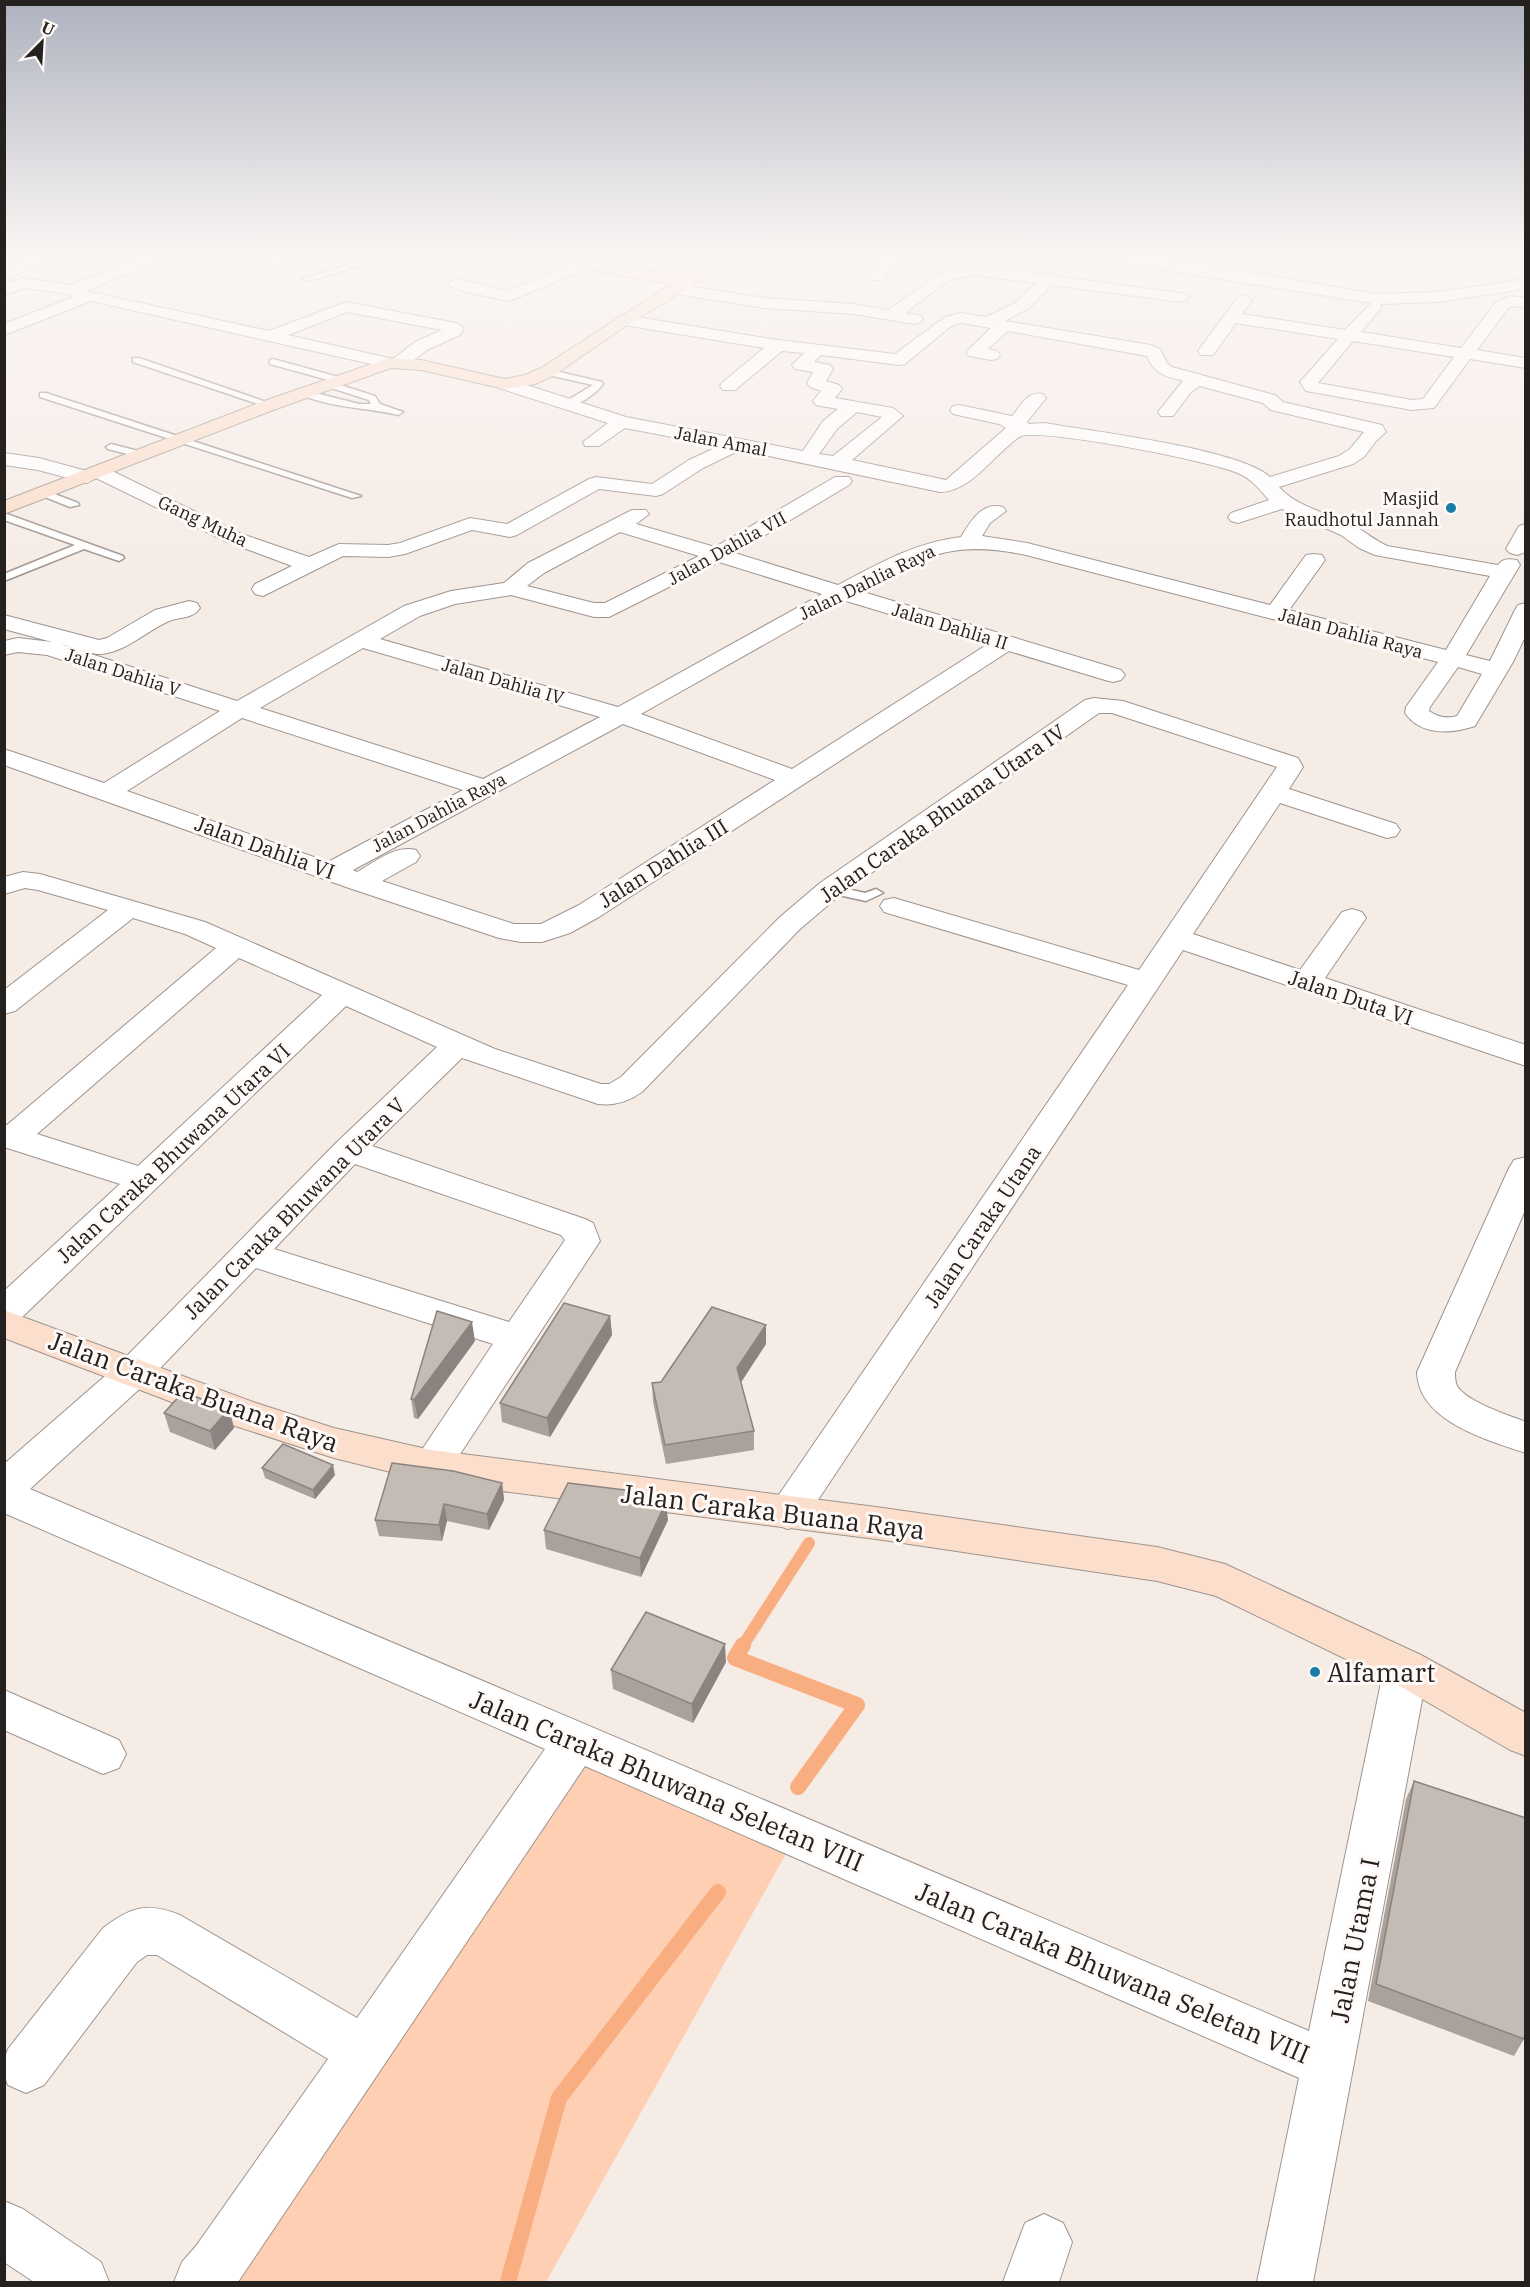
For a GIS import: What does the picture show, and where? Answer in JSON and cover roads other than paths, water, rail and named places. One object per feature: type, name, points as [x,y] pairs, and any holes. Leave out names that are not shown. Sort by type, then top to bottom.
[{"type":"street","points":[[4,508],[270,405],[392,363]]},
{"type":"street","points":[[401,363],[421,365],[506,384],[529,380],[561,363]]},
{"type":"street","points":[[729,386],[757,363]]},
{"type":"street","points":[[803,363],[801,365],[824,369],[816,383],[833,389],[822,401],[853,406]]},
{"type":"street","points":[[1158,363],[1166,372],[1224,385],[1229,389],[1269,399],[1277,406],[1363,424],[1377,432],[1369,437],[1357,453],[1346,460],[1266,485]]},
{"type":"street","points":[[1326,363],[1309,382],[1312,387],[1412,405],[1423,405],[1432,401],[1460,363]]},
{"type":"street","points":[[1167,412],[1185,388],[1197,380]]},
{"type":"street","name":"Jalan Amal","points":[[506,384],[622,422],[739,452],[807,458],[839,472],[940,486],[950,486],[955,483],[1008,436],[1023,430]]},
{"type":"street","points":[[1023,430],[1017,422],[1037,398]]},
{"type":"street","points":[[807,458],[830,425],[853,406]]},
{"type":"street","name":"Jalan Dahlia VII","points":[[512,588],[594,610],[609,610],[719,554],[839,472],[893,419],[893,414],[887,412],[853,406]]},
{"type":"street","points":[[960,410],[1005,420],[1023,430],[1066,433],[1172,451],[1225,463],[1252,472],[1274,496],[1283,502],[1348,531],[1366,544],[1382,551],[1518,556]]},
{"type":"street","points":[[592,442],[622,422]]},
{"type":"street","points":[[109,791],[240,710],[412,611],[437,602],[512,588],[536,568],[619,525],[739,452]]},
{"type":"street","points":[[262,589],[339,550],[388,551],[405,548],[470,524],[510,531],[596,483],[640,490],[657,490],[696,464],[739,452]]},
{"type":"street","name":"Gang Muha","points":[[4,459],[93,475],[232,537],[310,565]]},
{"type":"street","points":[[1238,517],[1283,502]]},
{"type":"street","points":[[968,542],[982,519],[996,511]]},
{"type":"street","name":"Jalan Dahlia II","points":[[619,525],[1113,675]]},
{"type":"street","name":"Jalan Dahlia Raya","points":[[331,871],[621,715],[839,592],[920,552],[942,545],[968,542],[997,543],[1027,549],[1276,613],[1447,666]]},
{"type":"street","name":"Jalan Dahlia Raya","points":[[359,882],[645,725],[863,600],[939,561],[958,556],[995,555],[1447,666],[1495,672]]},
{"type":"street","name":"Jalan Dahlia Raya","points":[[1518,556],[1418,707],[1417,713],[1423,720],[1440,725],[1456,725],[1466,721],[1495,672],[1526,610]]},
{"type":"street","points":[[1276,613],[1314,560]]},
{"type":"street","points":[[4,622],[99,647],[115,643],[163,615],[182,612],[189,608]]},
{"type":"street","name":"Jalan Dahlia IV","points":[[360,640],[621,715],[645,725]]},
{"type":"street","name":"Jalan Dahlia III","points":[[526,935],[544,934],[573,920],[1006,643]]},
{"type":"street","name":"Jalan Dahlia V","points":[[4,648],[18,645],[50,648],[484,788]]},
{"type":"street","points":[[1495,672],[1526,667]]},
{"type":"street","name":"Jalan Caraka Bhuana Utara IV","points":[[4,886],[23,880],[40,882],[195,928],[484,1056],[610,1096],[621,1092],[790,923],[830,889],[1094,705],[1114,706],[1289,763],[1290,767],[1274,792],[1176,938]]},
{"type":"street","points":[[645,725],[796,779]]},
{"type":"street","name":"Jalan Dahlia VI","points":[[4,756],[109,791],[359,882],[509,932],[526,935]]},
{"type":"street","points":[[1274,792],[1387,830]]},
{"type":"street","points":[[885,900],[1146,981]]},
{"type":"street","points":[[4,1005],[129,907]]},
{"type":"street","points":[[1307,982],[1352,918]]},
{"type":"street","name":"Jalan Caraka Utana","points":[[803,1515],[1146,981],[1176,938]]},
{"type":"street","name":"Jalan Duta VI","points":[[1176,938],[1307,982],[1522,1049]]},
{"type":"street","points":[[8,1137],[236,946]]},
{"type":"street","name":"Jalan Caraka Bhuwana Utara VI","points":[[4,1313],[342,993]]},
{"type":"street","name":"Jalan Caraka Bhuwana Utara V","points":[[4,1488],[133,1373],[349,1150],[458,1044]]},
{"type":"street","points":[[8,1137],[144,1180]]},
{"type":"street","points":[[349,1150],[573,1227],[581,1232],[583,1241],[431,1466]]},
{"type":"street","points":[[1526,1168],[1436,1372],[1436,1383],[1442,1395],[1458,1408],[1526,1437]]},
{"type":"street","points":[[248,1253],[517,1338]]},
{"type":"street","name":"Jalan Caraka Buana Raya","points":[[4,1323],[243,1414],[334,1443],[431,1466],[803,1515],[876,1522],[1157,1564],[1225,1581],[1406,1668],[1526,1736]]},
{"type":"street","name":"Jalan Caraka Bhuwana Seletan VIII","points":[[4,1495],[1329,2065]]},
{"type":"street","name":"Jalan Utama I","points":[[1286,2283],[1406,1668]]},
{"type":"street","points":[[4,1709],[103,1754]]},
{"type":"street","points":[[202,2283],[216,2266],[577,1741]]},
{"type":"street","points":[[26,2067],[120,1945],[139,1931],[163,1932],[364,2050]]},
{"type":"street","points":[[4,2228],[81,2283]]},
{"type":"lane","points":[[144,363],[270,405]]},
{"type":"lane","points":[[275,363],[334,382],[372,398],[377,406]]},
{"type":"lane","points":[[547,372],[599,384],[594,390],[566,405]]},
{"type":"lane","points":[[304,393],[359,407],[377,406],[398,412]]},
{"type":"lane","points":[[43,395],[356,496]]},
{"type":"lane","points":[[111,447],[143,455]]},
{"type":"lane","points":[[44,493],[74,505]]},
{"type":"lane","points":[[4,516],[119,558]]},
{"type":"lane","points":[[4,578],[82,546]]},
{"type":"lane","points":[[830,889],[885,900]]},
{"type":"waterway","points":[[742,1647],[809,1543]]},
{"type":"waterway","points":[[743,1645],[735,1658],[857,1705],[798,1787]]},
{"type":"waterway","points":[[508,2282],[559,2098],[718,1892]]},
{"type":"place","name":"Masjid Raudhotul Jannah","points":[[1451,508]]},
{"type":"place","name":"Alfamart","points":[[1315,1672]]}]
